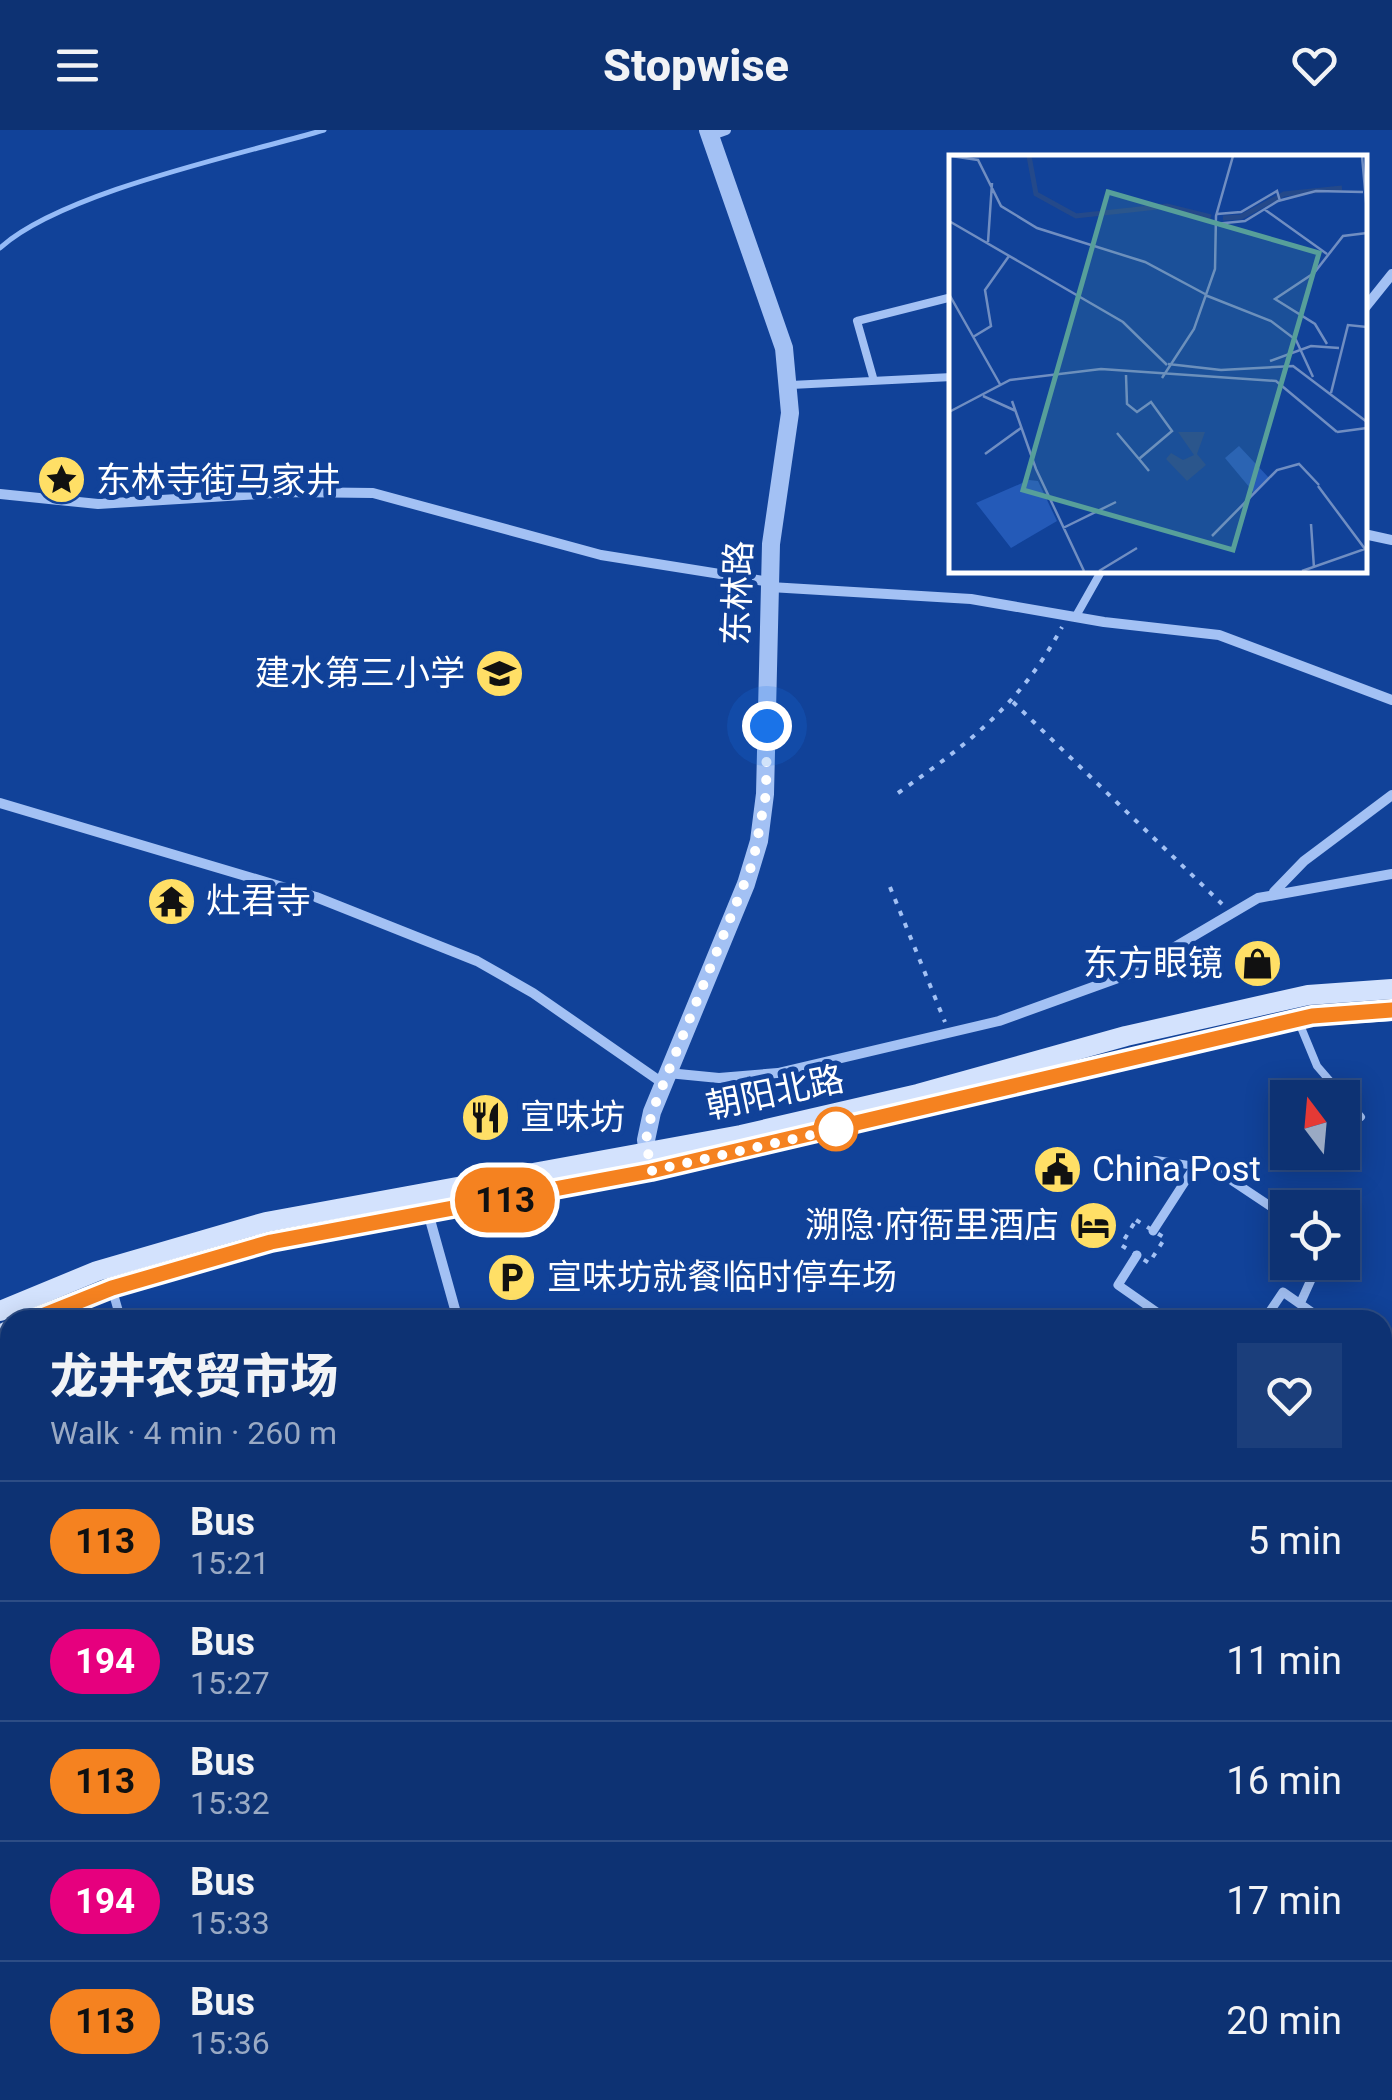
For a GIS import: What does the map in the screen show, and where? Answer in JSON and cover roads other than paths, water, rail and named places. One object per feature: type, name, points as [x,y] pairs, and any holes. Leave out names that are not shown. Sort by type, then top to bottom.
[{"type":"main road","name":"朝阳北路","points":[[57,1310],[112,1288],[271,1242],[429,1216],[918,1094],[1126,1036],[1332,991],[1392,989]]},
{"type":"main road","name":"朝阳北路","points":[[5,1310],[97,1271],[266,1222],[649,1162],[1334,1012],[1392,1010]]},
{"type":"street","name":"东林路","points":[[649,1162],[648,1125],[746,884],[766,794],[770,585],[791,385],[784,348],[714,132]]},
{"type":"street","points":[[1367,305],[1392,274]]},
{"type":"street","points":[[0,494],[98,504],[290,492],[373,494],[616,558],[770,585],[971,599],[1219,635],[1392,700]]},
{"type":"street","points":[[1367,535],[1392,540]]},
{"type":"street","points":[[1274,893],[1304,861],[1392,794]]},
{"type":"street","points":[[0,802],[316,897],[476,961],[666,1078],[778,1073],[1032,1011],[1129,974],[1180,948],[1230,912],[1274,893],[1392,874]]},
{"type":"street","points":[[1153,1231],[1195,1166],[1219,1172],[1270,1206]]},
{"type":"street","points":[[429,1216],[455,1310]]},
{"type":"street","points":[[1138,1256],[1118,1285],[1154,1310]]},
{"type":"street","points":[[1300,1304],[1311,1280]]},
{"type":"street","points":[[112,1288],[118,1310]]},
{"type":"street","points":[[1271,1310],[1283,1292],[1309,1310]]},
{"type":"lane","points":[[874,381],[857,321],[949,298]]},
{"type":"lane","points":[[791,385],[949,377]]},
{"type":"lane","points":[[1072,615],[1101,572]]},
{"type":"lane","points":[[1298,1020],[1317,1066],[1362,1118]]},
{"type":"lane","points":[[1156,1160],[1195,1166]]},
{"type":"lane","points":[[1076,2100],[1094,2100]]},
{"type":"waterway","points":[[0,248],[28,228],[107,193],[324,130]]},
{"type":"place","name":"东林寺街马家井","points":[[61,480]]},
{"type":"place","name":"建水第三小学","points":[[500,673]]},
{"type":"place","name":"灶君寺","points":[[171,901]]},
{"type":"place","name":"东方眼镜","points":[[1258,963]]},
{"type":"place","name":"宣味坊","points":[[485,1117]]},
{"type":"place","name":"China Post","points":[[1057,1169]]},
{"type":"place","name":"溯隐·府衙里酒店","points":[[1094,1225]]},
{"type":"place","name":"宣味坊就餐临时停车场","points":[[512,1277]]}]
